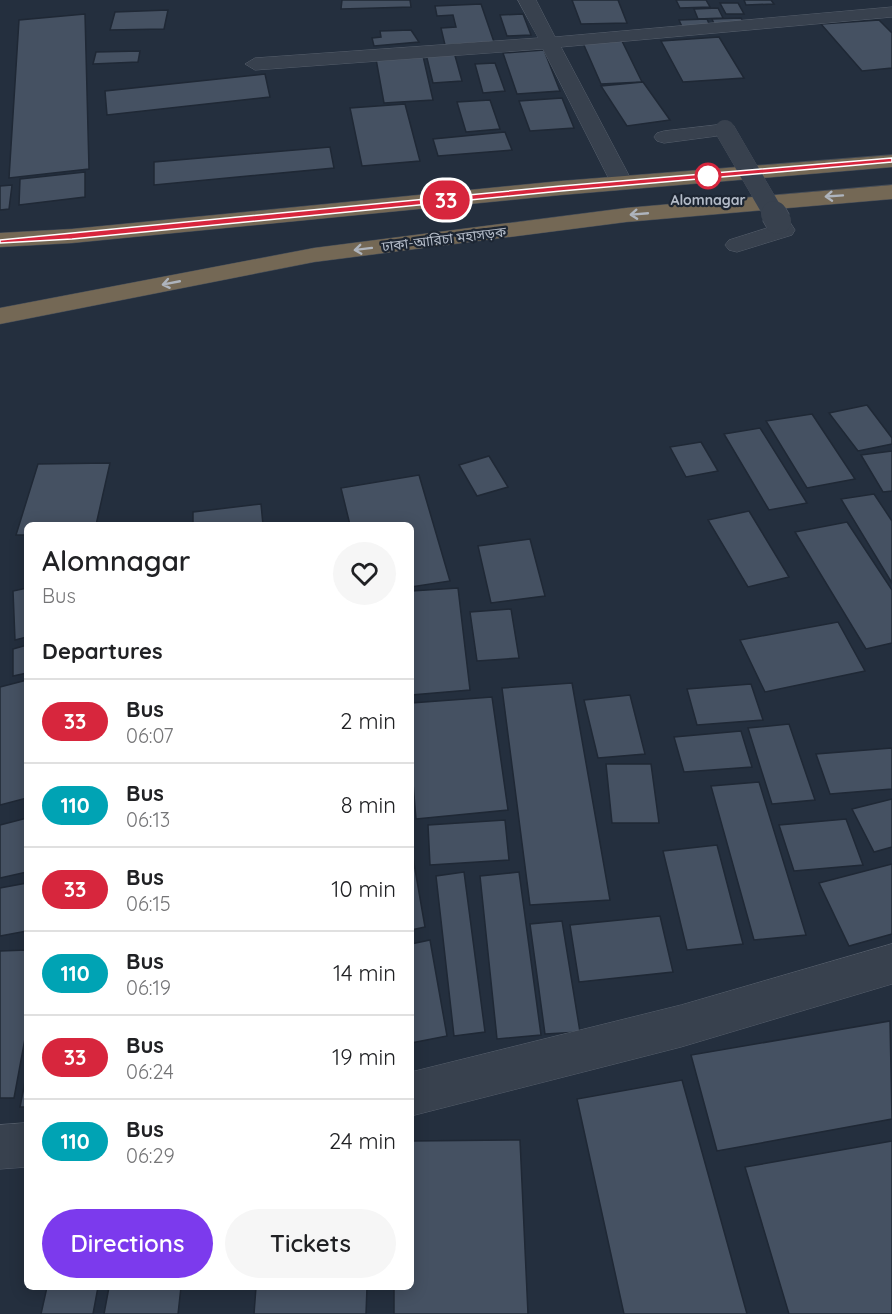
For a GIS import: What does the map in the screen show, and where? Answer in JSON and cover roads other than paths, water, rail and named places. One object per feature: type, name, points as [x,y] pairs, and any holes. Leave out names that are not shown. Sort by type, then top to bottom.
[{"type":"highway","points":[[0,240],[306,215],[622,183],[892,161]]},
{"type":"highway","name":"ঢাকা-আরিচা মহাসড়ক","points":[[0,316],[314,255],[627,215],[892,192]]},
{"type":"street","points":[[527,0],[622,183]]},
{"type":"street","points":[[255,64],[549,43],[892,12]]},
{"type":"street","points":[[664,137],[725,130],[784,230],[737,246]]},
{"type":"street","points":[[414,1093],[681,1026],[892,964]]},
{"type":"street","points":[[0,1147],[24,1145]]},
{"type":"place","name":"Alomnagar","points":[[708,176]]}]
